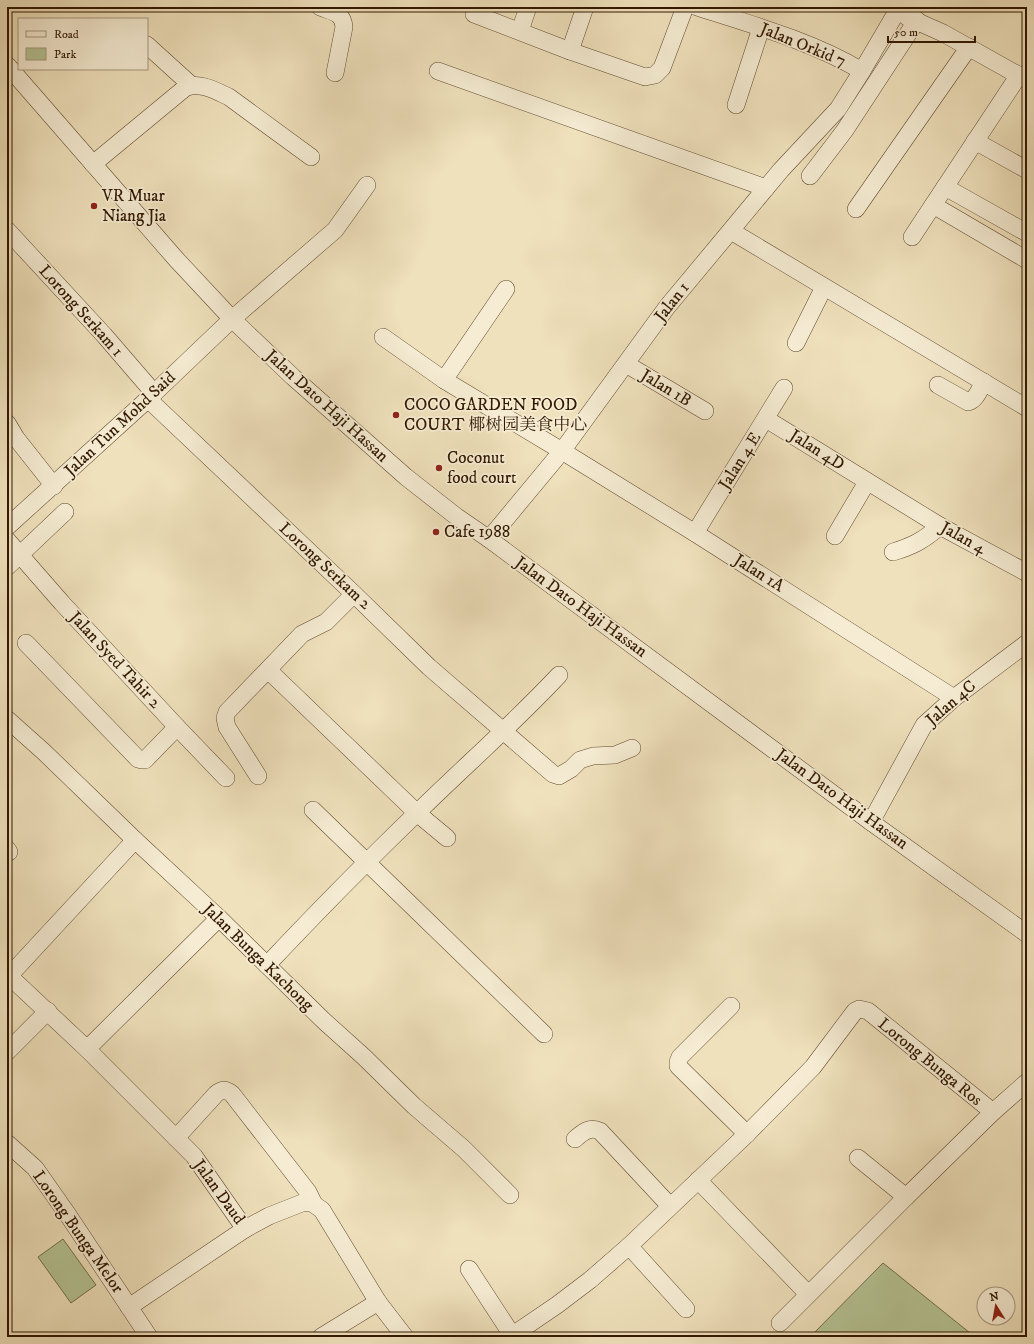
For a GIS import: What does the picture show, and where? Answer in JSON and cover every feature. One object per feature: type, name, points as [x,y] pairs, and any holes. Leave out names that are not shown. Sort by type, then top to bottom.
[{"type":"street","points":[[320,7],[340,15],[345,13],[344,27],[335,73]]},
{"type":"street","points":[[520,31],[528,7]]},
{"type":"street","points":[[570,51],[585,7]]},
{"type":"street","points":[[474,14],[570,51],[645,77],[655,75],[662,68],[685,7]]},
{"type":"street","name":"Jalan Orkid 7","points":[[705,8],[807,44],[862,71]]},
{"type":"street","points":[[897,10],[1023,77],[975,141],[912,237]]},
{"type":"street","name":"Jalan 1","points":[[489,539],[562,451],[667,307],[766,188],[838,109],[897,10]]},
{"type":"street","points":[[810,176],[845,130],[918,20]]},
{"type":"street","points":[[736,105],[762,28]]},
{"type":"street","points":[[148,46],[191,85]]},
{"type":"street","points":[[856,209],[969,47]]},
{"type":"street","name":"Jalan Dato Haji Hassan","points":[[7,65],[176,259],[232,319],[293,377],[406,477],[457,517],[489,539],[871,822],[1027,934]]},
{"type":"street","points":[[438,71],[766,188]]},
{"type":"street","points":[[93,164],[185,88],[191,85],[214,90],[229,97],[311,158]]},
{"type":"street","points":[[975,141],[1027,170]]},
{"type":"street","name":"Jalan Tun Mohd Said","points":[[7,527],[54,486],[232,319],[335,230],[367,185]]},
{"type":"street","points":[[945,187],[1027,233]]},
{"type":"street","points":[[933,205],[1027,260]]},
{"type":"street","name":"Lorong Serkam 1","points":[[7,230],[104,335],[151,396]]},
{"type":"street","points":[[731,231],[1027,408]]},
{"type":"street","points":[[796,342],[824,287]]},
{"type":"street","points":[[444,380],[506,288]]},
{"type":"street","points":[[376,337],[403,356],[459,401]]},
{"type":"street","name":"Jalan 1A","points":[[403,356],[695,533],[954,698]]},
{"type":"street","name":"Jalan 1B","points":[[626,364],[705,411]]},
{"type":"street","points":[[938,385],[968,402],[972,401],[976,396],[984,382]]},
{"type":"street","name":"Jalan 4 E","points":[[695,533],[784,388]]},
{"type":"street","name":"Lorong Serkam 2","points":[[151,396],[429,667],[553,774],[559,776],[580,760],[592,756],[615,755],[632,748]]},
{"type":"street","name":"Jalan 4D","points":[[766,419],[899,502]]},
{"type":"street","points":[[7,423],[16,438],[54,486]]},
{"type":"street","points":[[835,536],[867,482]]},
{"type":"street","name":"Jalan 4","points":[[899,502],[1027,573]]},
{"type":"street","points":[[13,561],[64,512]]},
{"type":"street","points":[[893,552],[910,547],[928,537],[940,526]]},
{"type":"street","name":"Jalan Syed Tahir 2","points":[[7,540],[13,561],[226,778]]},
{"type":"street","points":[[258,776],[227,727],[225,718],[227,712],[302,634],[326,622],[354,594]]},
{"type":"street","points":[[26,643],[138,759],[145,760],[177,727]]},
{"type":"street","name":"Jalan 4C","points":[[871,822],[924,725],[954,698],[1027,643]]},
{"type":"street","points":[[268,670],[417,813],[447,838]]},
{"type":"street","points":[[267,965],[321,908],[417,813],[504,731],[559,675]]},
{"type":"street","name":"Jalan Bunga Kachong","points":[[7,719],[44,752],[135,840],[219,918],[324,1021],[364,1057],[414,1106],[464,1149],[510,1195]]},
{"type":"street","points":[[313,810],[544,1034]]},
{"type":"street","points":[[8,975],[135,840]]},
{"type":"street","points":[[87,1049],[219,918]]},
{"type":"street","name":"Jalan Daud","points":[[8,975],[48,1011],[194,1156],[245,1229],[292,1206],[302,1203],[314,1204]]},
{"type":"street","points":[[469,1269],[511,1336],[557,1306],[590,1280],[629,1246],[747,1134],[678,1066],[680,1057],[731,1006]]},
{"type":"street","name":"Lorong Bunga Ros","points":[[747,1134],[813,1067],[855,1010],[860,1009],[868,1012],[993,1112]]},
{"type":"street","points":[[7,1052],[48,1011]]},
{"type":"street","points":[[780,1323],[993,1112],[1027,1082]]},
{"type":"street","points":[[176,1138],[221,1090],[227,1090],[232,1094],[308,1192],[314,1204],[322,1210],[378,1302],[405,1337]]},
{"type":"street","points":[[576,1139],[585,1131],[591,1129],[600,1131],[670,1206]]},
{"type":"street","name":"Lorong Bunga Melor","points":[[7,1143],[35,1168],[149,1337]]},
{"type":"street","points":[[858,1158],[906,1197]]},
{"type":"street","points":[[698,1180],[808,1294]]},
{"type":"street","points":[[129,1307],[245,1229]]},
{"type":"street","points":[[629,1246],[686,1309]]},
{"type":"street","points":[[321,1337],[378,1302]]},
{"type":"green space","points":[[63,1239],[96,1285],[71,1303],[38,1257]]},
{"type":"green space","points":[[883,1263],[975,1337],[810,1337]]},
{"type":"place","name":"VR Muar Niang Jia","points":[[94,206]]},
{"type":"place","name":"COCO GARDEN FOOD COURT 椰树园美食中心","points":[[396,415]]},
{"type":"place","name":"Coconut food court","points":[[439,468]]},
{"type":"place","name":"Cafe 1988","points":[[436,532]]}]
